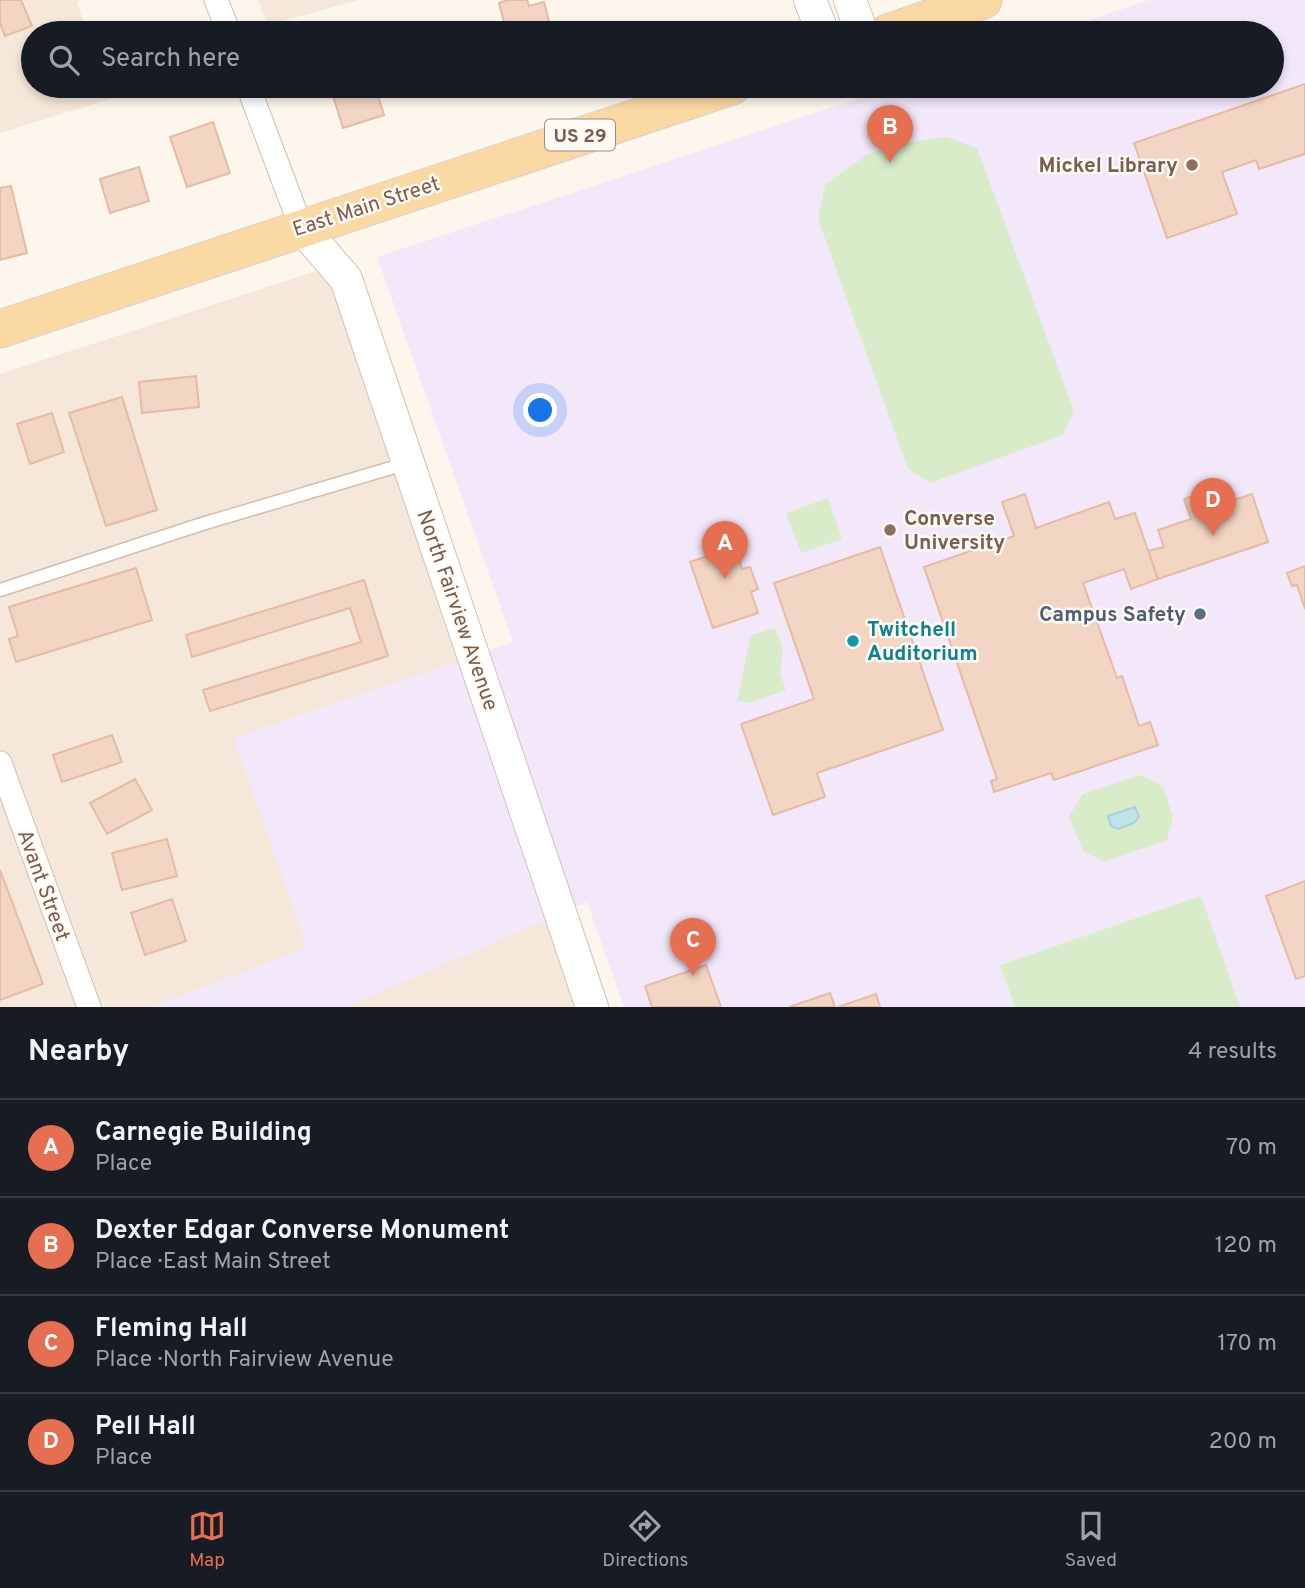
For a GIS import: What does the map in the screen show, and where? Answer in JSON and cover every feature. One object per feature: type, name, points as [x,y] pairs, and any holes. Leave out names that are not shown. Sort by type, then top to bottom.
[{"type":"main road","points":[[923,21],[983,0]]},
{"type":"main road","name":"East Main Street","points":[[0,329],[695,98]]},
{"type":"street","points":[[216,0],[224,21]]},
{"type":"street","points":[[810,0],[818,21]]},
{"type":"street","points":[[850,0],[858,21]]},
{"type":"street","points":[[253,98],[302,227]]},
{"type":"street","name":"North Fairview Avenue","points":[[302,227],[346,279],[592,1007]]},
{"type":"street","name":"Avant Street","points":[[0,762],[89,1007]]},
{"type":"lane","points":[[0,590],[202,524],[408,463]]},
{"type":"shaded area","points":[[0,0],[81,0],[77,2],[83,21],[21,21],[21,98],[110,99],[0,133]]},
{"type":"shaded area","points":[[258,0],[359,0],[283,21],[266,21]]},
{"type":"shaded area","name":"Converse University","points":[[1149,0],[1305,0],[1305,1007],[624,1007],[587,902],[346,1007],[150,1007],[307,948],[234,738],[513,642],[377,257],[861,98],[1284,98],[1284,21],[1087,21]]},
{"type":"shaded area","points":[[335,265],[582,1007],[0,1007],[0,374]]},
{"type":"green space","points":[[946,137],[977,148],[1074,411],[1063,435],[930,483],[908,469],[818,219],[825,185],[866,155],[898,144]]},
{"type":"green space","points":[[828,498],[842,539],[801,553],[786,513]]},
{"type":"green space","points":[[775,628],[783,649],[780,674],[786,690],[749,703],[737,701],[751,635]]},
{"type":"green space","points":[[1140,775],[1163,786],[1173,817],[1167,840],[1104,862],[1083,851],[1069,816],[1083,794]]},
{"type":"green space","points":[[1201,896],[1240,1007],[1015,1007],[1000,965]]},
{"type":"water","points":[[1135,807],[1139,817],[1134,823],[1118,829],[1111,826],[1108,816]]},
{"type":"building","points":[[0,0],[21,0],[30,21],[21,21],[21,30],[5,36],[0,23]]},
{"type":"building","points":[[527,0],[529,6],[544,2],[549,21],[504,21],[499,3]]},
{"type":"building","name":"Mickel Library","points":[[1305,84],[1305,154],[1259,169],[1256,160],[1222,172],[1237,214],[1167,238],[1134,143],[1264,98],[1284,98],[1284,91]]},
{"type":"building","points":[[334,98],[379,98],[384,115],[343,128]]},
{"type":"building","points":[[213,122],[230,173],[187,187],[170,137]]},
{"type":"building","points":[[139,167],[149,201],[110,213],[100,179]]},
{"type":"building","points":[[11,186],[27,253],[0,260],[0,188]]},
{"type":"building","points":[[196,376],[199,407],[142,413],[139,382]]},
{"type":"building","points":[[122,397],[157,510],[106,526],[69,413]]},
{"type":"building","points":[[52,413],[64,452],[30,464],[17,424]]},
{"type":"building","points":[[1210,490],[1216,506],[1252,494],[1268,542],[1158,579],[1148,551],[1164,547],[1158,530],[1191,519],[1184,499]]},
{"type":"building","points":[[1025,494],[1036,528],[1109,502],[1115,519],[1135,513],[1158,579],[1131,589],[1124,569],[1083,583],[1117,678],[1122,676],[1139,726],[1150,722],[1158,745],[1054,780],[1051,773],[994,792],[991,781],[997,779],[924,567],[1014,536],[1002,502]]},
{"type":"building","points":[[735,547],[742,569],[750,567],[758,589],[751,592],[758,613],[713,628],[690,562]]},
{"type":"building","name":"Twitchell Auditorium","points":[[880,547],[943,730],[817,773],[825,797],[773,815],[741,724],[814,699],[774,583]]},
{"type":"building","points":[[1305,566],[1305,609],[1297,585],[1292,586],[1287,573]]},
{"type":"building","points":[[136,568],[152,620],[16,662],[9,639],[18,636],[9,607]]},
{"type":"building","points":[[364,580],[388,656],[210,711],[203,690],[361,642],[350,608],[192,657],[186,635]]},
{"type":"building","points":[[112,735],[122,762],[62,782],[53,755]]},
{"type":"building","points":[[135,779],[152,810],[107,834],[90,803]]},
{"type":"building","points":[[167,839],[177,876],[122,890],[112,853]]},
{"type":"building","points":[[0,870],[43,984],[0,1000]]},
{"type":"building","points":[[1305,881],[1305,976],[1296,979],[1266,896]]},
{"type":"building","points":[[172,899],[186,941],[145,955],[131,913]]},
{"type":"building","points":[[706,965],[721,1007],[652,1007],[645,986]]},
{"type":"building","points":[[830,993],[835,1007],[789,1007]]},
{"type":"building","points":[[876,994],[880,1007],[838,1007]]},
{"type":"place","name":"Dexter Edgar Converse Monument","points":[[890,163]]},
{"type":"place","name":"Mickel Library","points":[[1192,165]]},
{"type":"place","name":"Converse University","points":[[890,530]]},
{"type":"place","name":"Pell Hall","points":[[1213,536]]},
{"type":"place","name":"Carnegie Building","points":[[725,579]]},
{"type":"place","name":"Campus Safety","points":[[1200,614]]},
{"type":"place","name":"Twitchell Auditorium","points":[[853,641]]},
{"type":"place","name":"Fleming Hall","points":[[693,976]]}]
